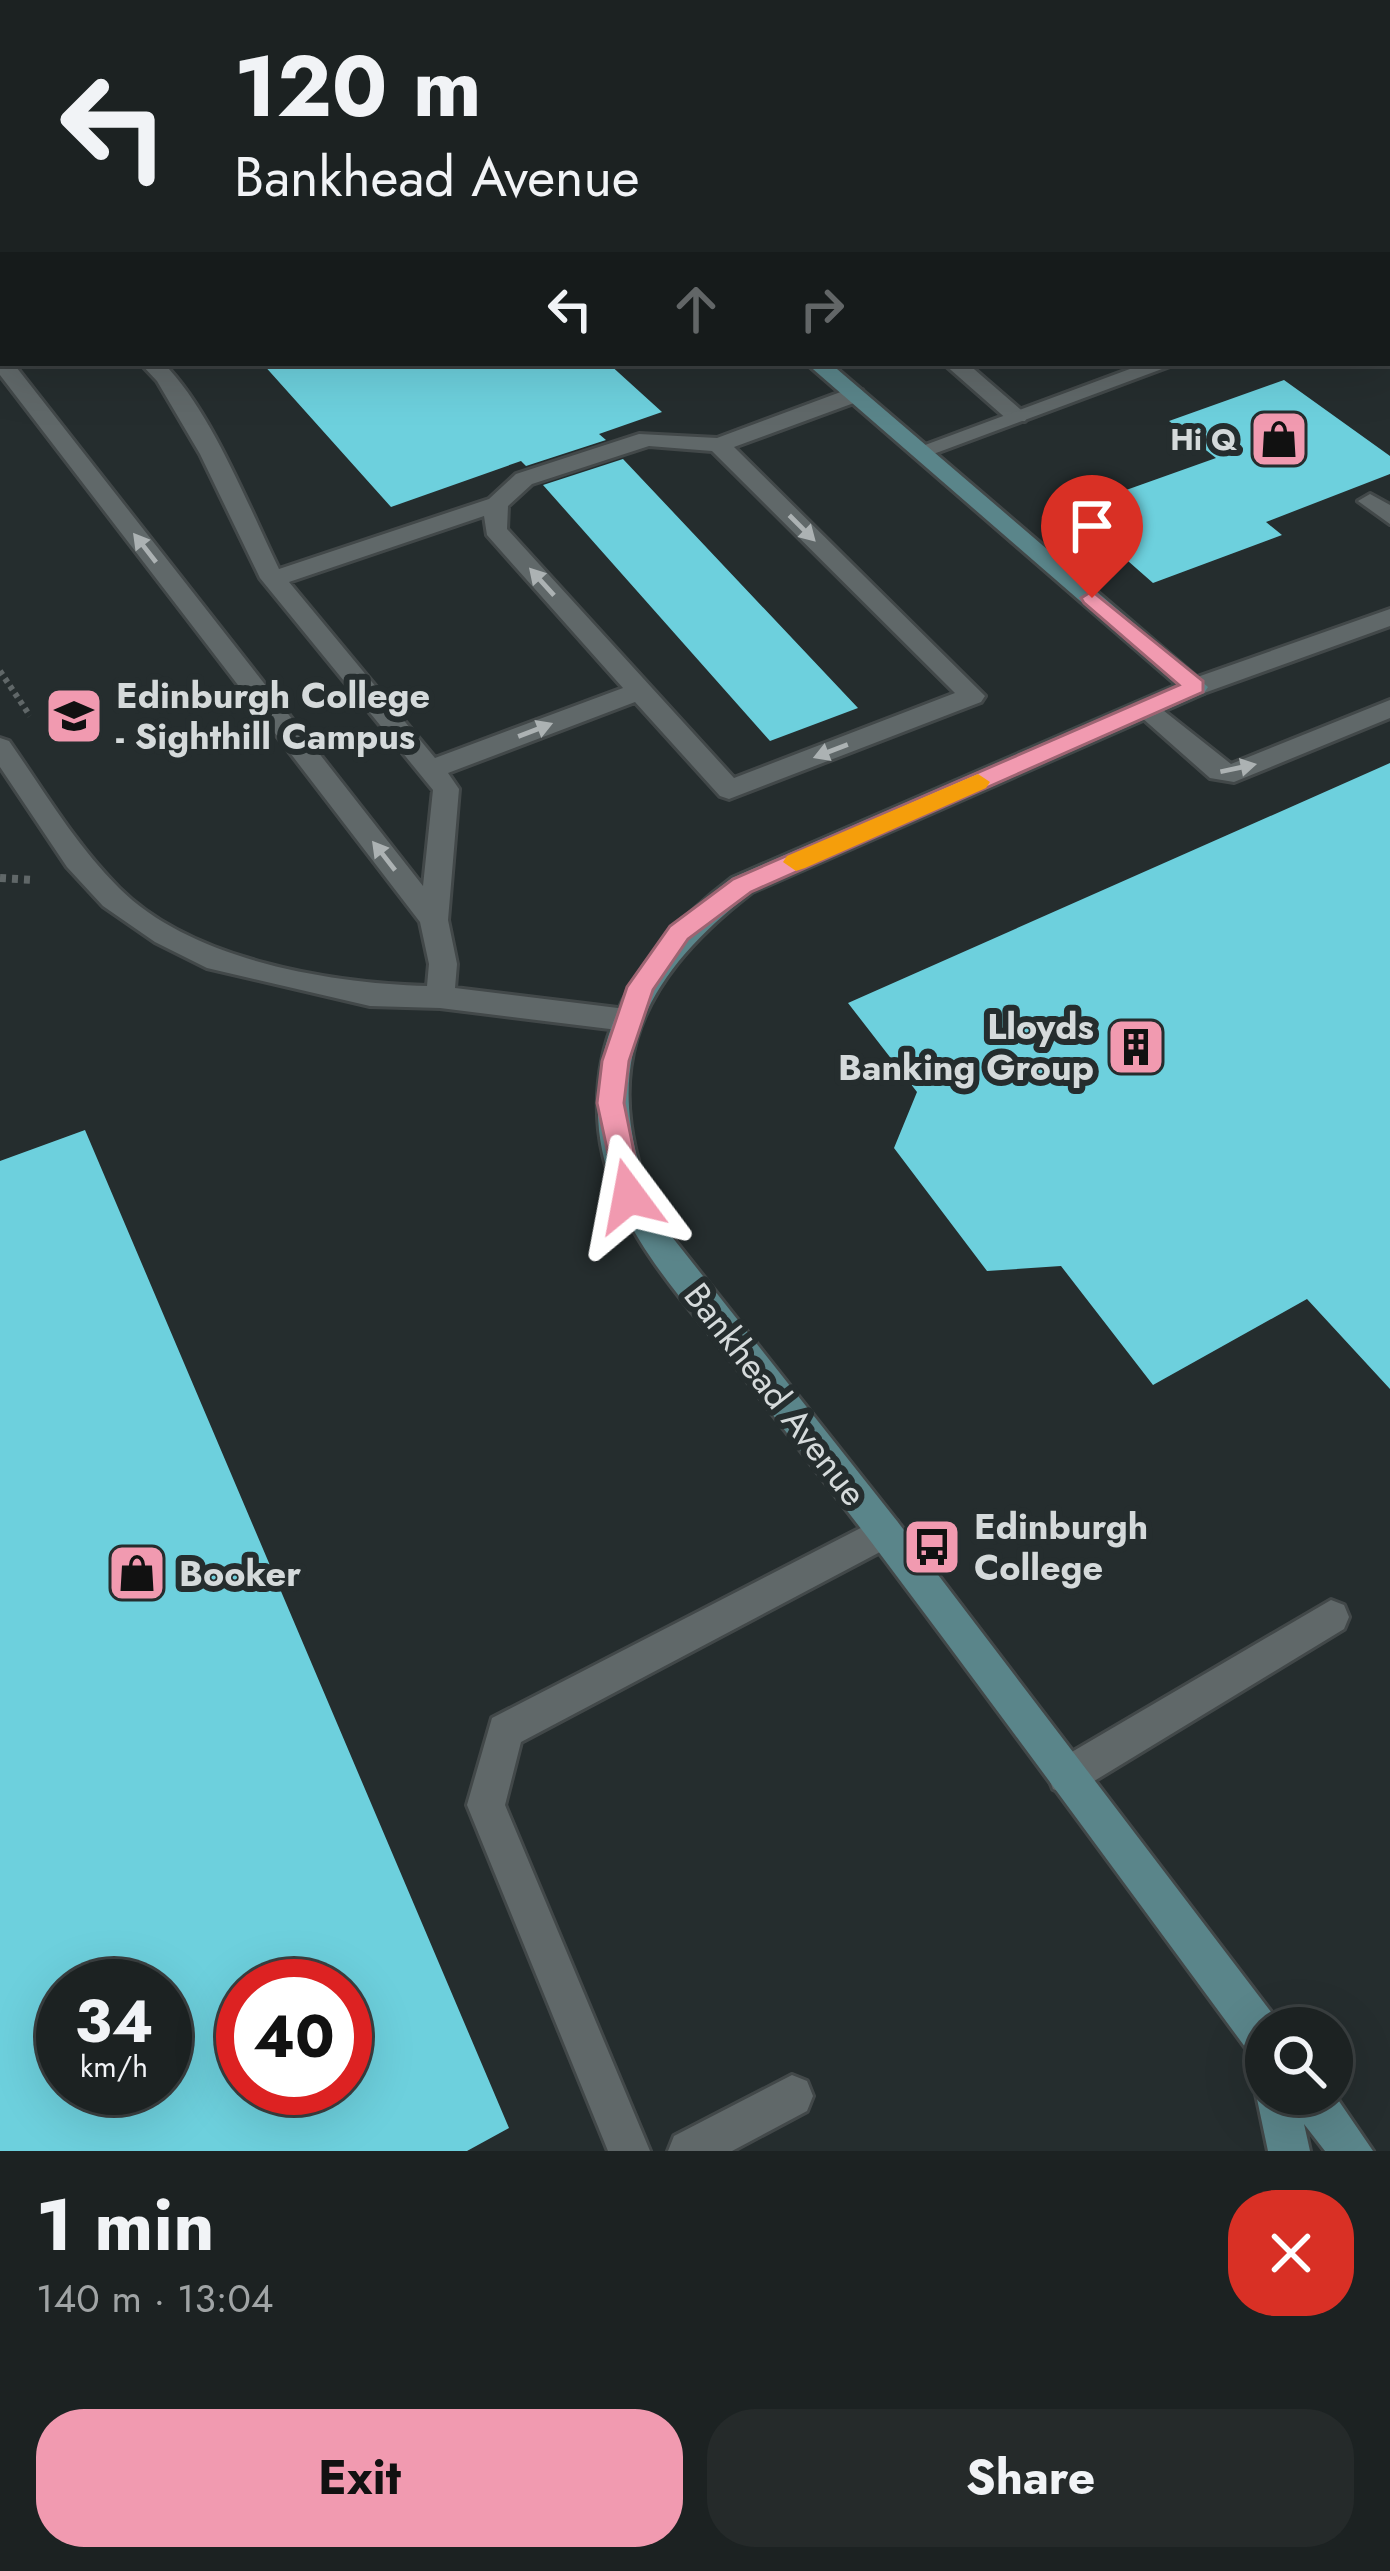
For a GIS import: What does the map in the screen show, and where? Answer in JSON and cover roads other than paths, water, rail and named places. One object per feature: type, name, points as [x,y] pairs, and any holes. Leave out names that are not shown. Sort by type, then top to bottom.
[{"type":"street","points":[[3,366],[434,920]]},
{"type":"street","points":[[154,366],[211,454],[274,579],[446,789],[434,920],[442,964],[440,997]]},
{"type":"street","points":[[821,366],[1195,687],[1390,617]]},
{"type":"street","points":[[958,366],[1017,416]]},
{"type":"street","points":[[920,451],[1159,366]]},
{"type":"street","points":[[274,579],[497,505],[524,479],[647,439],[719,445],[854,395]]},
{"type":"street","points":[[497,505],[495,530],[729,790],[972,696],[719,445]]},
{"type":"street","name":"Bankhead Avenue","points":[[1195,687],[742,885],[679,932],[658,958],[626,1020],[610,1103],[629,1196],[649,1232],[884,1532],[1245,2014]]},
{"type":"street","points":[[430,770],[640,691]]},
{"type":"street","points":[[1145,709],[1219,772],[1234,773],[1390,708]]},
{"type":"street","points":[[0,747],[77,860],[113,899],[164,935],[217,961],[370,995],[440,997],[626,1020]]},
{"type":"street","points":[[629,2151],[486,1805],[505,1730],[884,1532]]},
{"type":"street","points":[[1067,1776],[1331,1617]]},
{"type":"street","points":[[689,2151],[791,2096]]},
{"type":"street","points":[[1281,2115],[1289,2151]]},
{"type":"street","points":[[1324,2115],[1352,2151]]},
{"type":"place","name":"Hi Q","points":[[1279,439]]},
{"type":"place","name":"Edinburgh College - Sighthill Campus","points":[[74,716]]},
{"type":"place","name":"Lloyds Banking Group","points":[[1136,1047]]},
{"type":"place","name":"Edinburgh College","points":[[932,1547]]},
{"type":"place","name":"Booker","points":[[137,1573]]}]
